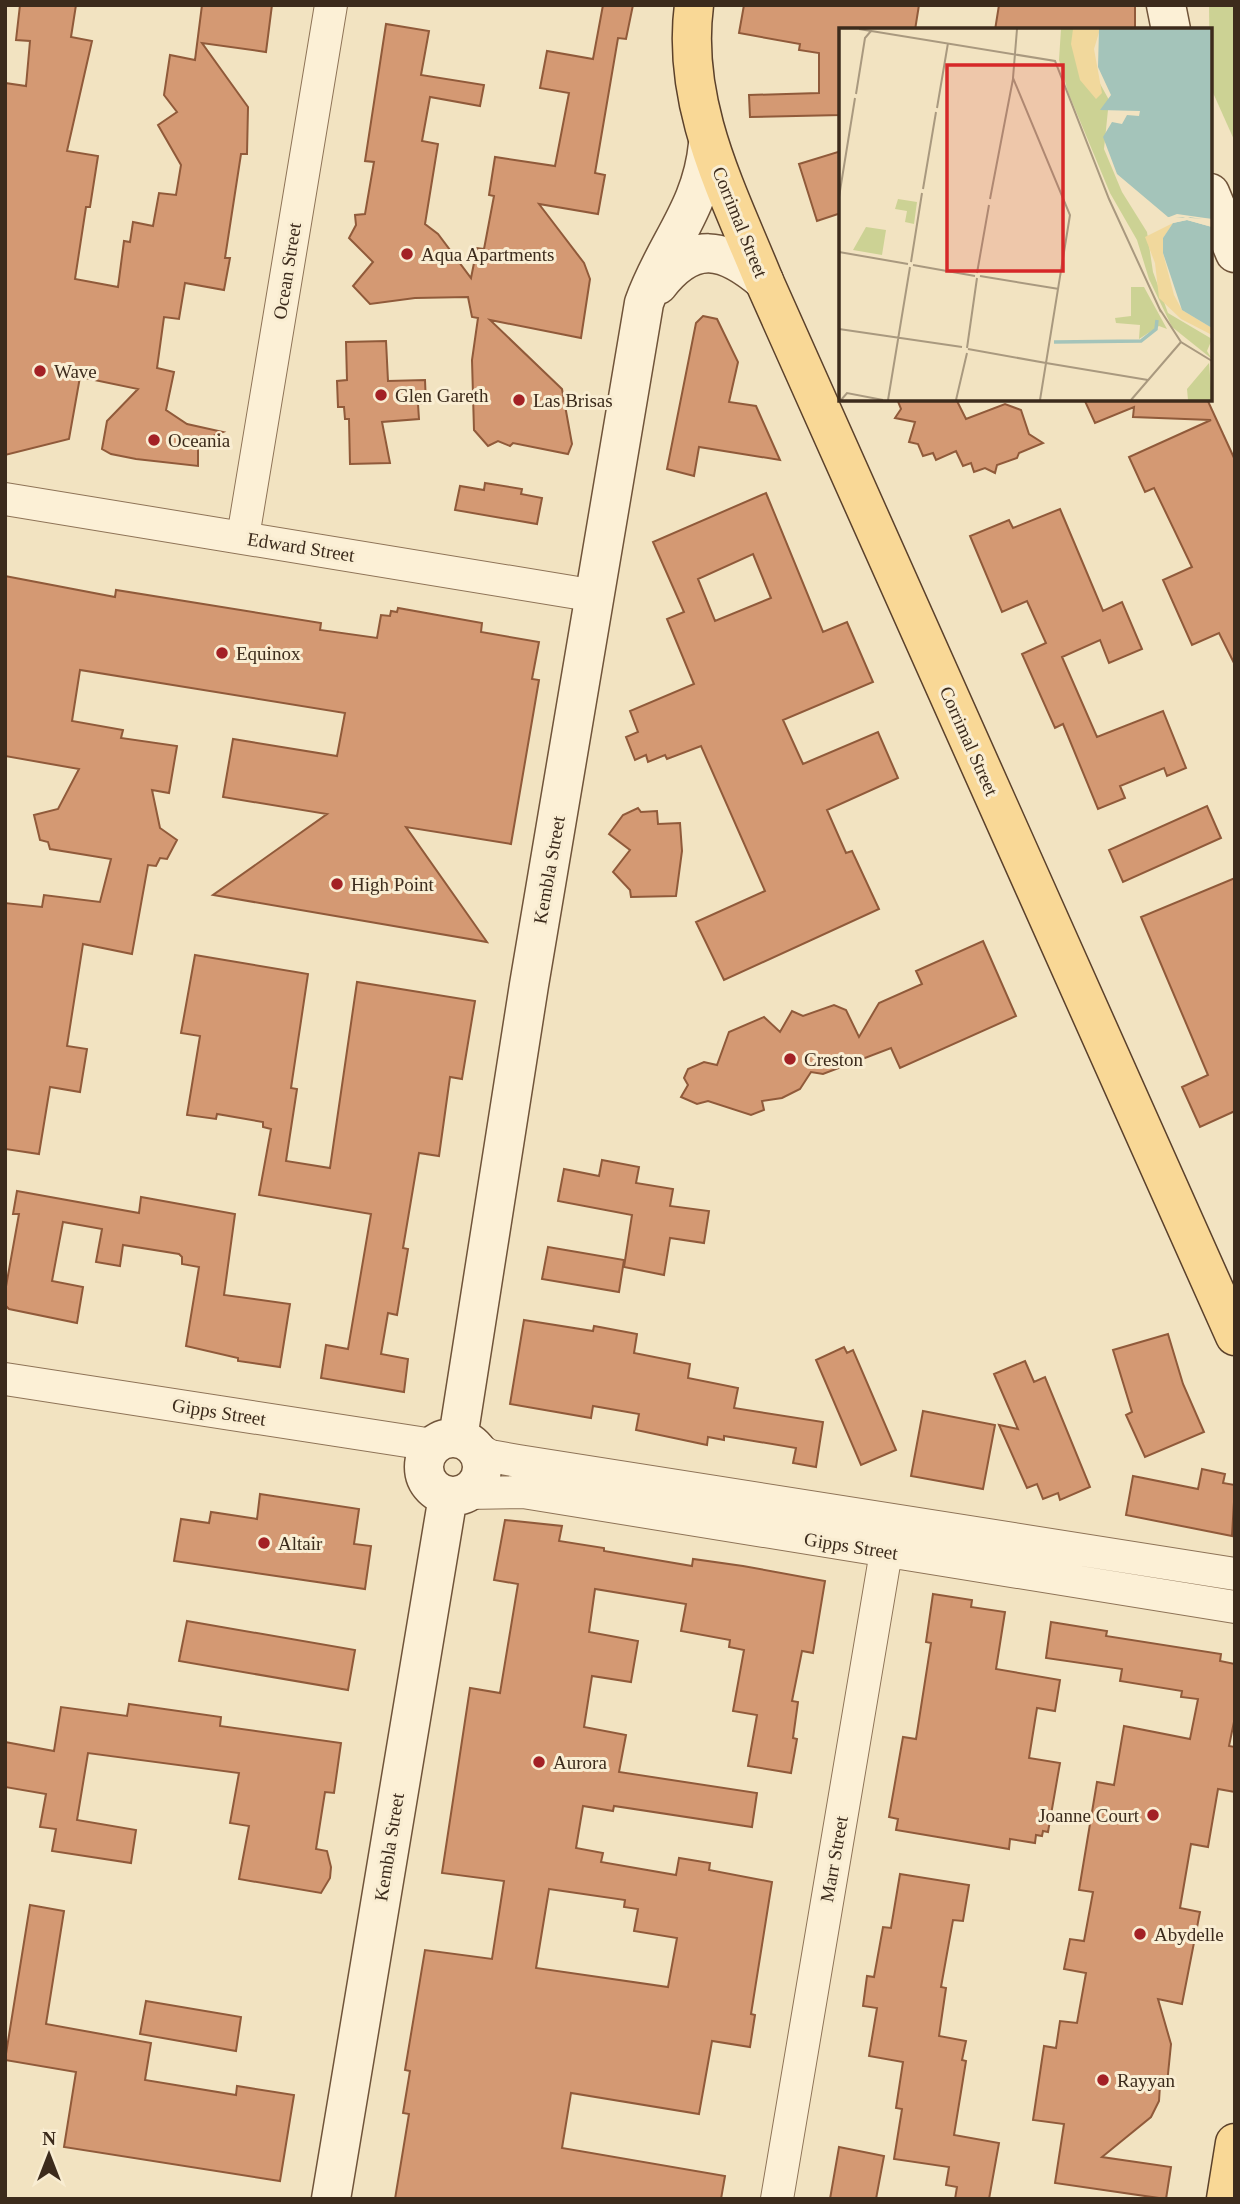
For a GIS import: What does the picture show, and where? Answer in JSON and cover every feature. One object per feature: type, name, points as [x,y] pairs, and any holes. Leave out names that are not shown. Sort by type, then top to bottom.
[{"type":"main road","name":"Kembla Street","points":[[694,5],[693,74],[696,101],[708,144]]},
{"type":"main road","name":"Corrimal Street","points":[[708,144],[764,281],[1235,1336]]},
{"type":"main road","points":[[1226,2199],[1235,2143]]},
{"type":"street","name":"Ocean Street","points":[[243,537],[331,5]]},
{"type":"street","points":[[1166,5],[1171,28]]},
{"type":"street","name":"Kembla Street","points":[[456,1444],[529,985],[644,303],[653,276],[681,230],[702,187],[708,144]]},
{"type":"street","points":[[1212,198],[1235,253]]},
{"type":"street","points":[[644,303],[677,263],[692,254],[711,253],[729,257],[764,281]]},
{"type":"street","name":"Edward Street","points":[[5,499],[596,596]]},
{"type":"street","name":"Gipps Street","points":[[5,1378],[456,1444],[490,1456],[518,1461],[1235,1574]]},
{"type":"street","points":[[456,1444],[482,1462],[480,1480],[457,1494],[430,1486],[425,1477],[425,1457],[456,1444]]},
{"type":"street","name":"Gipps Street","points":[[457,1494],[523,1492],[1235,1607]]},
{"type":"street","name":"Kembla Street","points":[[331,2199],[457,1494]]},
{"type":"street","name":"Marr Street","points":[[777,2199],[891,1519]]},
{"type":"green space","points":[[1209,5],[1235,5],[1235,142],[1212,90],[1212,28],[1209,28]]},
{"type":"building","points":[[20,5],[76,5],[71,37],[92,41],[67,151],[98,156],[90,207],[86,207],[75,279],[118,287],[124,241],[130,242],[133,222],[153,226],[159,193],[176,195],[181,165],[158,125],[177,112],[164,95],[170,55],[195,60],[202,5],[272,5],[266,52],[202,43],[248,107],[247,154],[241,154],[225,258],[230,258],[224,290],[185,283],[179,319],[164,317],[157,368],[174,372],[166,410],[187,424],[223,432],[198,442],[198,466],[136,459],[111,454],[102,449],[107,421],[138,389],[80,377],[69,439],[5,455],[5,83],[26,86],[30,41],[16,40]]},
{"type":"building","points":[[603,5],[633,5],[626,39],[618,38],[595,173],[605,175],[598,214],[539,204],[584,263],[590,279],[581,338],[490,320],[562,389],[572,444],[568,454],[513,443],[510,446],[498,441],[488,446],[474,430],[472,360],[478,318],[472,317],[468,297],[415,298],[370,304],[353,286],[373,262],[349,238],[356,225],[355,215],[365,214],[374,162],[365,161],[386,24],[429,31],[421,75],[484,85],[480,106],[430,97],[422,141],[438,144],[425,224],[438,234],[471,278],[477,248],[484,249],[494,196],[489,195],[495,157],[555,166],[569,93],[540,88],[547,51],[593,59]]},
{"type":"building","points":[[744,5],[919,5],[915,28],[839,28],[839,115],[750,117],[749,95],[819,93],[819,53],[799,50],[800,44],[739,33]]},
{"type":"building","points":[[999,5],[1135,5],[1135,28],[995,28]]},
{"type":"building","points":[[839,152],[839,214],[817,221],[799,164]]},
{"type":"building","points":[[703,316],[717,319],[738,362],[729,402],[756,406],[780,460],[699,447],[694,476],[667,469],[696,323]]},
{"type":"building","name":"Glen Gareth","points":[[386,341],[388,381],[425,380],[426,404],[418,404],[419,419],[382,422],[390,463],[350,464],[349,419],[345,419],[344,407],[338,407],[337,381],[347,380],[346,342]]},
{"type":"building","points":[[898,401],[957,401],[966,419],[1005,404],[1021,410],[1029,434],[1043,443],[1019,453],[1017,458],[997,465],[995,473],[985,468],[974,472],[971,463],[963,466],[956,451],[936,460],[933,453],[923,456],[918,444],[909,442],[915,422],[895,418],[901,409]]},
{"type":"building","points":[[1085,401],[1208,401],[1235,460],[1235,665],[1219,633],[1192,645],[1163,580],[1192,567],[1154,488],[1145,492],[1129,457],[1211,420],[1133,417],[1134,407],[1095,423]]},
{"type":"building","points":[[485,483],[522,489],[521,494],[542,498],[537,524],[455,510],[460,486],[484,490]]},
{"type":"building","points":[[766,493],[823,632],[847,622],[873,682],[783,720],[803,764],[878,732],[898,778],[827,810],[846,853],[852,851],[879,909],[724,980],[696,922],[765,891],[701,746],[667,759],[665,755],[648,762],[646,755],[635,760],[626,737],[638,732],[630,711],[694,684],[667,619],[684,612],[653,542]],"holes":[[[753,554],[771,598],[715,621],[698,579]]]},
{"type":"building","points":[[1060,509],[1103,611],[1122,602],[1142,649],[1109,663],[1100,640],[1062,657],[1097,737],[1163,711],[1186,768],[1167,776],[1164,768],[1120,786],[1125,798],[1098,809],[1063,724],[1055,728],[1022,654],[1046,643],[1027,601],[1002,612],[970,536],[1009,520],[1013,528]]},
{"type":"building","points":[[5,576],[115,597],[116,590],[321,623],[320,630],[377,638],[381,615],[390,616],[391,611],[397,612],[398,608],[482,623],[481,632],[539,642],[532,679],[539,680],[511,844],[406,827],[487,942],[213,895],[327,814],[223,797],[233,739],[337,756],[345,713],[80,670],[72,721],[123,730],[121,738],[177,746],[169,793],[152,790],[160,828],[177,840],[167,859],[160,858],[156,866],[148,865],[132,954],[83,944],[67,1046],[87,1049],[80,1092],[50,1087],[39,1154],[5,1149],[5,903],[42,907],[44,895],[100,902],[111,859],[50,849],[48,842],[40,840],[34,815],[58,809],[79,769],[5,756]]},
{"type":"building","points":[[1207,806],[1221,838],[1123,882],[1109,850]]},
{"type":"building","points":[[638,808],[641,812],[657,811],[658,824],[680,823],[682,851],[676,896],[631,897],[630,890],[613,872],[630,850],[609,834],[623,815]]},
{"type":"building","points":[[1235,878],[1235,1111],[1200,1127],[1182,1087],[1208,1075],[1141,917]]},
{"type":"building","points":[[983,941],[1016,1016],[900,1068],[891,1048],[823,1074],[811,1072],[800,1089],[782,1098],[762,1101],[764,1110],[751,1115],[708,1101],[697,1104],[681,1097],[688,1085],[684,1078],[688,1069],[704,1062],[717,1065],[729,1032],[764,1017],[780,1032],[792,1011],[803,1016],[834,1005],[846,1010],[859,1037],[879,1003],[922,984],[916,971]]},
{"type":"building","points":[[195,955],[308,974],[291,1088],[297,1089],[286,1161],[330,1168],[357,982],[475,1001],[462,1079],[450,1077],[439,1156],[419,1153],[403,1248],[408,1249],[397,1315],[388,1313],[381,1354],[408,1359],[404,1392],[321,1378],[326,1345],[348,1349],[371,1214],[259,1195],[271,1129],[263,1127],[263,1122],[217,1114],[216,1119],[187,1115],[200,1036],[181,1033]]},
{"type":"building","points":[[602,1160],[639,1167],[636,1183],[673,1189],[670,1206],[709,1211],[704,1243],[670,1238],[664,1275],[624,1267],[632,1215],[558,1201],[564,1169],[599,1176]]},
{"type":"building","points":[[17,1191],[139,1213],[141,1197],[235,1214],[224,1295],[290,1304],[280,1367],[238,1361],[238,1358],[186,1346],[199,1267],[182,1264],[179,1254],[123,1245],[120,1266],[96,1262],[102,1229],[63,1222],[52,1281],[83,1287],[77,1323],[9,1309],[5,1305],[5,1292],[19,1214],[13,1214]]},
{"type":"building","points":[[548,1247],[624,1260],[619,1292],[542,1279]]},
{"type":"building","points":[[524,1320],[593,1331],[594,1326],[637,1334],[634,1353],[690,1364],[688,1378],[738,1388],[734,1408],[823,1422],[816,1467],[793,1463],[796,1448],[724,1436],[724,1440],[708,1437],[707,1445],[636,1430],[639,1414],[593,1406],[591,1418],[510,1404]]},
{"type":"building","points":[[1168,1334],[1183,1384],[1204,1432],[1145,1457],[1126,1415],[1132,1412],[1113,1350]]},
{"type":"building","points":[[844,1347],[847,1353],[853,1350],[896,1450],[861,1465],[816,1360]]},
{"type":"building","points":[[1025,1361],[1034,1382],[1045,1377],[1090,1487],[1060,1500],[1058,1493],[1043,1499],[1037,1484],[1027,1488],[999,1425],[1018,1429],[994,1374]]},
{"type":"building","points":[[923,1411],[995,1425],[983,1489],[911,1476]]},
{"type":"building","points":[[1202,1469],[1225,1474],[1223,1483],[1235,1485],[1232,1536],[1126,1515],[1133,1476],[1198,1489]]},
{"type":"building","name":"Altair","points":[[260,1494],[359,1509],[354,1544],[371,1546],[365,1589],[174,1561],[181,1519],[209,1523],[211,1512],[257,1519]]},
{"type":"building","points":[[505,1520],[562,1526],[559,1541],[604,1548],[604,1551],[692,1566],[693,1559],[825,1581],[813,1653],[802,1651],[792,1701],[798,1702],[793,1738],[797,1739],[791,1773],[748,1766],[757,1715],[733,1711],[744,1650],[729,1647],[730,1640],[681,1631],[686,1604],[595,1589],[589,1632],[638,1641],[631,1682],[592,1676],[584,1727],[626,1735],[619,1772],[757,1793],[752,1827],[614,1806],[613,1811],[583,1806],[576,1848],[603,1853],[601,1862],[676,1875],[679,1858],[710,1863],[709,1870],[772,1882],[751,2014],[755,2015],[750,2047],[712,2041],[699,2114],[571,2093],[562,2148],[725,2176],[721,2199],[395,2199],[409,2114],[403,2113],[410,2071],[405,2070],[425,1950],[492,1959],[504,1881],[442,1873],[470,1688],[500,1693],[518,1584],[494,1580]],"holes":[[[549,1889],[625,1900],[624,1907],[638,1909],[634,1931],[677,1938],[668,1987],[536,1968]]]},
{"type":"building","points":[[933,1594],[972,1600],[971,1607],[1005,1612],[996,1669],[1060,1680],[1055,1711],[1037,1708],[1029,1758],[1060,1763],[1048,1832],[1043,1831],[1042,1836],[1036,1835],[1035,1843],[1010,1839],[1009,1849],[896,1830],[898,1819],[889,1817],[903,1737],[916,1739],[931,1643],[926,1642]]},
{"type":"building","points":[[187,1621],[355,1650],[348,1690],[179,1661]]},
{"type":"building","points":[[1051,1622],[1107,1631],[1106,1636],[1221,1654],[1220,1661],[1235,1664],[1235,1717],[1229,1746],[1235,1747],[1235,1792],[1218,1789],[1208,1847],[1191,1844],[1180,1908],[1200,1912],[1182,2004],[1158,1999],[1171,2044],[1167,2084],[1160,2085],[1159,2101],[1151,2117],[1102,2157],[1171,2167],[1166,2199],[1055,2183],[1064,2124],[1033,2120],[1044,2046],[1056,2048],[1060,2021],[1077,2023],[1086,1973],[1064,1969],[1070,1939],[1084,1941],[1093,1892],[1079,1890],[1097,1782],[1114,1785],[1124,1726],[1190,1739],[1198,1699],[1181,1697],[1182,1691],[1120,1681],[1122,1669],[1046,1658]]},
{"type":"building","points":[[129,1704],[221,1717],[220,1726],[341,1743],[334,1793],[325,1792],[316,1849],[327,1851],[331,1867],[330,1878],[321,1893],[239,1879],[249,1826],[230,1823],[239,1773],[88,1753],[77,1820],[136,1830],[131,1863],[52,1851],[56,1829],[40,1827],[46,1794],[5,1787],[5,1742],[54,1751],[61,1707],[127,1716]]},
{"type":"building","points":[[900,1874],[969,1885],[963,1921],[953,1920],[941,1987],[946,1988],[939,2036],[966,2041],[962,2060],[966,2061],[954,2135],[999,2143],[989,2199],[955,2199],[957,2187],[946,2185],[949,2167],[894,2159],[902,2109],[896,2108],[903,2062],[869,2056],[877,2008],[863,2006],[867,1976],[874,1977],[883,1927],[891,1928]]},
{"type":"building","points":[[30,1905],[64,1911],[46,2024],[151,2043],[145,2080],[236,2095],[237,2086],[294,2095],[280,2181],[64,2147],[76,2072],[5,2060]]},
{"type":"building","points":[[146,2001],[241,2017],[236,2051],[140,2034]]},
{"type":"building","points":[[839,2147],[884,2156],[876,2199],[830,2199]]},
{"type":"place","name":"Aqua Apartments","points":[[407,254]]},
{"type":"place","name":"Wave","points":[[40,371]]},
{"type":"place","name":"Glen Gareth","points":[[381,395]]},
{"type":"place","name":"Las Brisas","points":[[519,400]]},
{"type":"place","name":"Oceania","points":[[154,440]]},
{"type":"place","name":"Equinox","points":[[222,653]]},
{"type":"place","name":"High Point","points":[[337,884]]},
{"type":"place","name":"Creston","points":[[790,1059]]},
{"type":"place","name":"Altair","points":[[264,1543]]},
{"type":"place","name":"Aurora","points":[[539,1762]]},
{"type":"place","name":"Joanne Court","points":[[1153,1815]]},
{"type":"place","name":"Abydelle","points":[[1140,1934]]},
{"type":"place","name":"Rayyan","points":[[1103,2080]]}]
